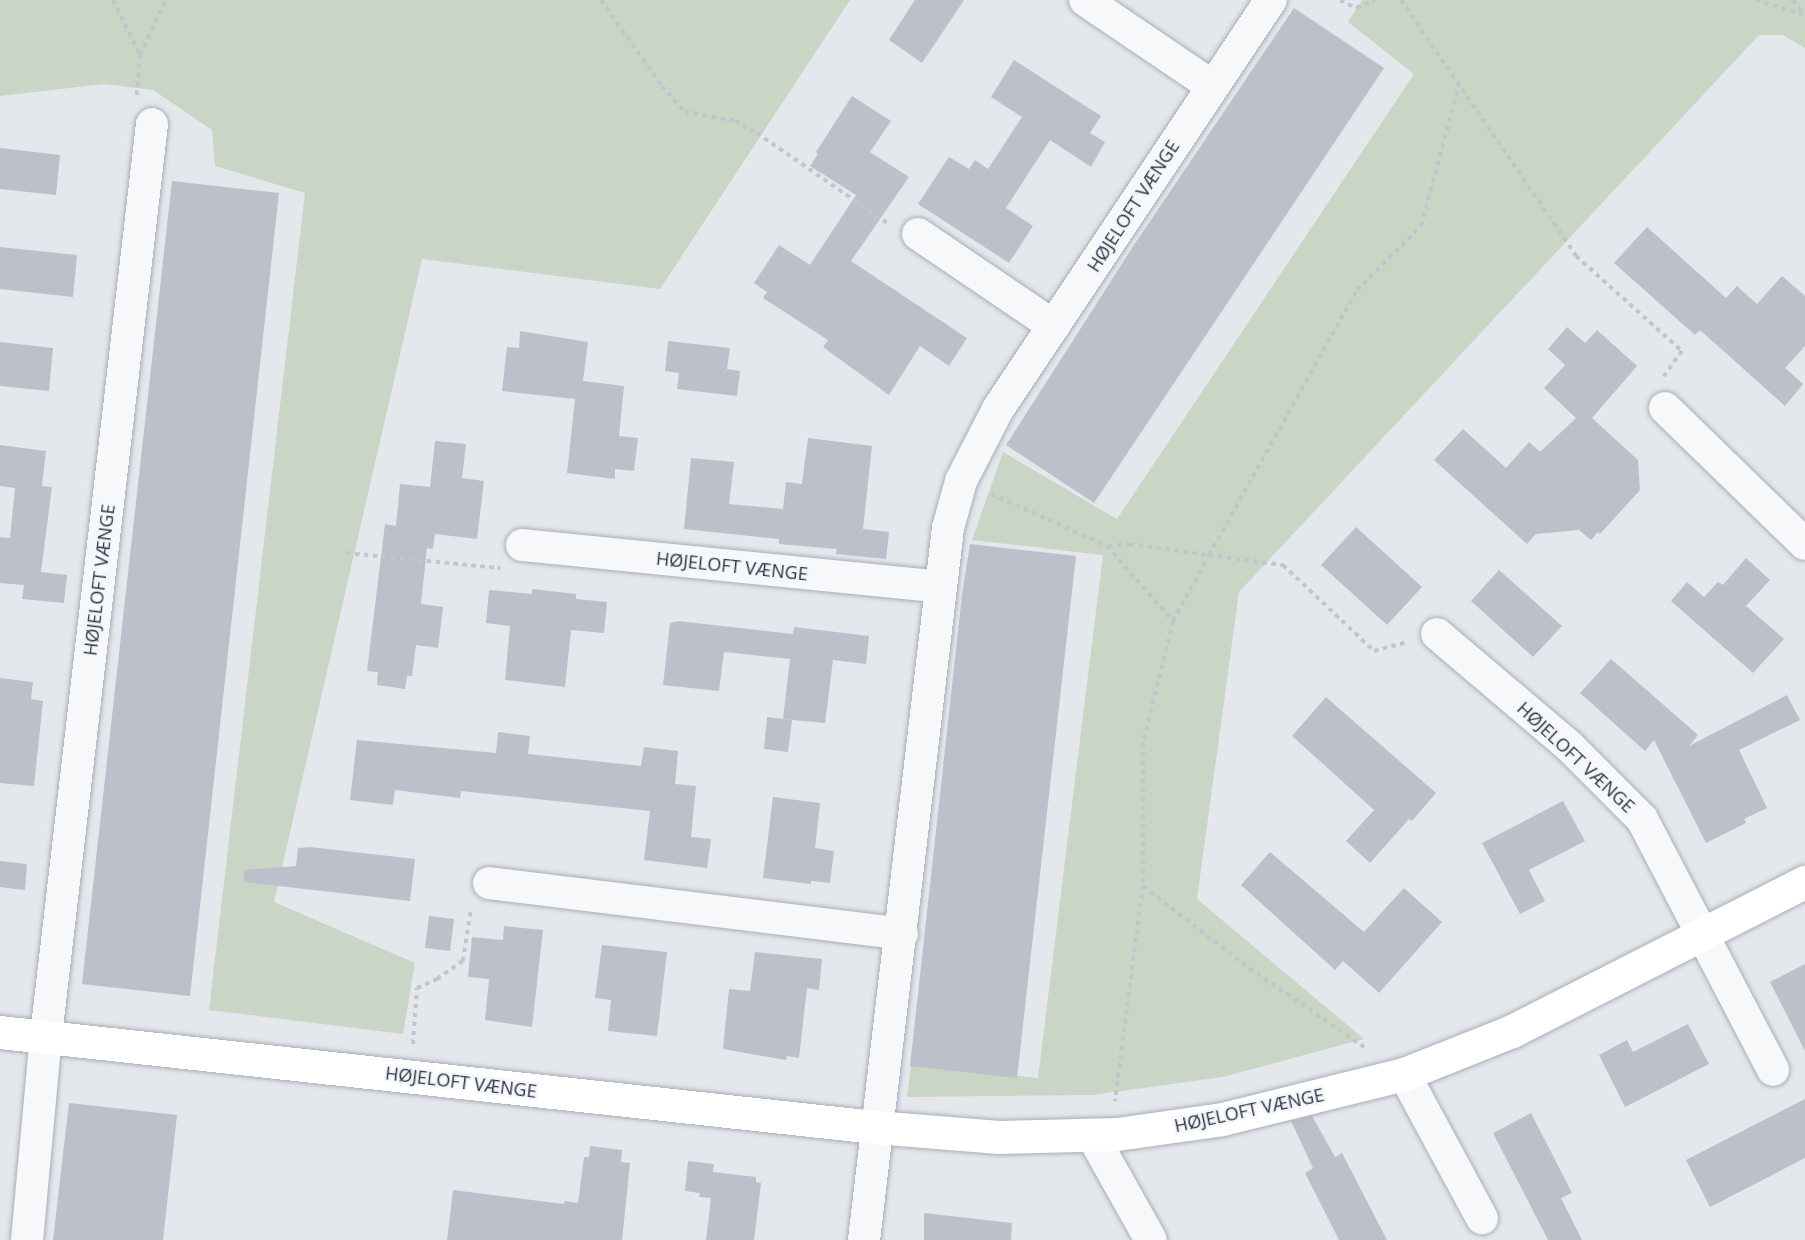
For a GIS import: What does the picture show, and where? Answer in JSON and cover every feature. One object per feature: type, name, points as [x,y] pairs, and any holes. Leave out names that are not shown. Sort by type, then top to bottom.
[{"type":"street","points":[[1085,0],[1212,86]]},
{"type":"street","name":"HØJELOFT VÆNGE","points":[[864,1240],[875,1127],[902,934],[948,528],[961,481],[998,409],[1271,0]]},
{"type":"street","name":"HØJELOFT VÆNGE","points":[[27,1240],[46,1036],[152,124]]},
{"type":"street","points":[[918,234],[1054,326]]},
{"type":"street","points":[[1665,408],[1805,544]]},
{"type":"street","name":"HØJELOFT VÆNGE","points":[[522,544],[941,587]]},
{"type":"street","name":"HØJELOFT VÆNGE","points":[[1437,634],[1569,746],[1642,819],[1773,1070]]},
{"type":"street","name":"HØJELOFT VÆNGE","points":[[0,1032],[875,1127],[999,1137],[1105,1135],[1222,1119],[1404,1074],[1512,1031],[1805,882]]},
{"type":"street","points":[[489,883],[902,934]]},
{"type":"street","points":[[1404,1074],[1482,1218]]},
{"type":"street","points":[[1105,1135],[1151,1240]]},
{"type":"path","points":[[113,0],[140,55]]},
{"type":"path","points":[[152,124],[137,100],[140,55],[166,0]]},
{"type":"path","points":[[601,0],[662,87],[685,112],[735,121],[757,133],[904,234],[918,234]]},
{"type":"path","points":[[1340,0],[1356,8],[1374,0]]},
{"type":"path","points":[[1401,0],[1576,256],[1682,351],[1656,387],[1665,408]]},
{"type":"path","points":[[1756,0],[1804,14]]},
{"type":"path","points":[[1793,0],[1804,14]]},
{"type":"path","points":[[1105,1135],[1115,1094],[1143,885],[1143,744],[1173,621],[1357,290],[1421,225],[1459,85]]},
{"type":"path","points":[[961,481],[1107,546],[1173,621]]},
{"type":"path","points":[[346,553],[499,569],[522,544]]},
{"type":"path","points":[[1107,546],[1130,544],[1283,565],[1374,651],[1437,634]]},
{"type":"path","points":[[411,1076],[417,988],[437,979],[463,961],[471,906],[489,883]]},
{"type":"path","points":[[1143,885],[1242,963],[1404,1074]]},
{"type":"green space","points":[[0,0],[850,0],[660,289],[422,259],[274,902],[415,963],[403,1034],[209,1010],[305,193],[215,166],[212,130],[153,90],[104,84],[0,96]]},
{"type":"green space","points":[[1362,0],[1805,0],[1805,48],[1783,35],[1759,35],[1239,592],[1197,899],[1364,1039],[1223,1077],[1092,1095],[907,1097],[911,1065],[1038,1078],[1103,555],[972,540],[1003,452],[1117,519],[1414,74],[1348,22]]},
{"type":"building","points":[[915,0],[964,0],[922,63],[889,40]]},
{"type":"building","points":[[1294,8],[1384,68],[1094,503],[1006,445],[1134,245]]},
{"type":"building","points":[[1014,60],[1101,116],[1090,133],[1105,142],[1091,167],[1050,140],[1006,208],[1033,226],[1009,263],[918,204],[949,157],[969,169],[975,160],[988,169],[1022,117],[991,97]]},
{"type":"building","points":[[852,96],[891,121],[870,152],[909,177],[851,261],[967,338],[949,366],[920,346],[889,395],[823,347],[828,340],[763,298],[767,292],[754,283],[779,245],[810,265],[856,195],[810,166],[818,154],[816,152]]},
{"type":"building","points":[[0,148],[60,155],[56,195],[0,189]]},
{"type":"building","points":[[172,181],[279,193],[190,996],[82,984]]},
{"type":"building","points":[[1647,227],[1726,298],[1737,286],[1757,304],[1782,276],[1805,296],[1805,346],[1785,368],[1803,384],[1785,406],[1700,330],[1695,335],[1614,263]]},
{"type":"building","points":[[0,247],[77,255],[73,297],[0,289]]},
{"type":"building","points":[[1567,327],[1585,343],[1597,330],[1637,366],[1592,418],[1638,460],[1640,490],[1600,534],[1598,532],[1591,540],[1579,530],[1536,534],[1527,544],[1434,460],[1463,429],[1506,468],[1529,442],[1540,452],[1576,418],[1544,388],[1565,365],[1548,349]]},
{"type":"building","points":[[520,331],[588,342],[583,381],[624,386],[619,436],[638,438],[634,471],[615,469],[615,479],[567,473],[575,399],[502,391],[507,347],[519,348]]},
{"type":"building","points":[[668,341],[730,348],[727,369],[740,371],[737,396],[677,389],[679,373],[665,371]]},
{"type":"building","points":[[0,342],[53,348],[49,391],[0,386]]},
{"type":"building","points":[[808,438],[872,446],[863,529],[889,532],[886,559],[836,554],[837,549],[779,544],[779,539],[684,529],[691,458],[734,462],[729,504],[783,509],[786,482],[802,484]]},
{"type":"building","points":[[435,441],[466,444],[462,478],[484,481],[477,539],[435,534],[433,549],[427,548],[421,604],[443,607],[438,648],[416,645],[412,676],[407,676],[405,689],[377,685],[378,672],[367,671],[385,524],[396,526],[400,484],[430,487]]},
{"type":"building","points":[[0,445],[46,451],[42,486],[52,487],[41,572],[67,575],[64,603],[22,599],[24,585],[0,583],[0,537],[10,538],[15,488],[0,486]]},
{"type":"building","points":[[1356,527],[1422,587],[1387,625],[1321,565]]},
{"type":"building","points":[[970,544],[1076,556],[1017,1078],[910,1066],[962,595]]},
{"type":"building","points":[[1746,558],[1770,580],[1746,606],[1784,639],[1753,673],[1671,601],[1687,582],[1704,597],[1718,582],[1723,585]]},
{"type":"building","points":[[1499,570],[1562,626],[1533,657],[1471,601]]},
{"type":"building","points":[[532,589],[576,594],[576,599],[607,602],[604,633],[571,630],[565,687],[505,680],[510,626],[486,623],[489,590],[532,594]]},
{"type":"building","points":[[678,621],[793,634],[794,627],[869,636],[866,664],[833,660],[825,723],[783,719],[790,659],[724,652],[719,691],[663,685],[670,623]]},
{"type":"building","points":[[1611,659],[1698,735],[1689,746],[1787,695],[1800,720],[1739,750],[1767,808],[1744,819],[1746,823],[1706,843],[1654,740],[1645,751],[1580,693]]},
{"type":"building","points":[[0,678],[33,682],[31,699],[43,701],[34,786],[0,783]]},
{"type":"building","points":[[1326,697],[1436,793],[1412,821],[1409,819],[1370,863],[1346,841],[1374,810],[1292,736]]},
{"type":"building","points":[[767,717],[792,720],[788,752],[764,749]]},
{"type":"building","points":[[498,732],[530,736],[528,754],[641,766],[644,747],[678,751],[675,784],[696,786],[691,837],[711,839],[707,868],[644,860],[650,811],[461,791],[460,798],[395,790],[393,805],[350,800],[357,740],[496,753]]},
{"type":"building","points":[[773,797],[820,803],[815,848],[834,851],[830,883],[811,881],[811,884],[763,878]]},
{"type":"building","points":[[1563,801],[1585,841],[1529,870],[1545,901],[1520,914],[1482,843]]},
{"type":"building","points":[[310,847],[415,859],[410,901],[244,882],[244,870],[296,866],[298,848]]},
{"type":"building","points":[[1270,852],[1364,932],[1404,888],[1442,922],[1379,993],[1343,961],[1335,970],[1241,885]]},
{"type":"building","points":[[0,861],[27,864],[25,890],[0,887]]},
{"type":"building","points":[[429,916],[454,919],[450,951],[425,948]]},
{"type":"building","points":[[504,926],[543,930],[532,1027],[485,1020],[489,979],[468,977],[472,937],[503,940]]},
{"type":"building","points":[[602,945],[667,952],[657,1036],[608,1031],[611,1000],[595,998]]},
{"type":"building","points":[[755,952],[822,959],[819,990],[807,988],[799,1058],[787,1056],[786,1060],[723,1049],[729,989],[750,991]]},
{"type":"building","points":[[1805,964],[1805,1051],[1770,982]]},
{"type":"building","points":[[1688,1024],[1709,1064],[1625,1107],[1599,1055],[1627,1040],[1633,1052]]},
{"type":"building","points":[[1805,1099],[1805,1158],[1710,1207],[1686,1160]]},
{"type":"building","points":[[69,1103],[177,1115],[163,1240],[53,1240]]},
{"type":"building","points":[[1531,1113],[1572,1193],[1561,1198],[1582,1240],[1548,1240],[1493,1133]]},
{"type":"building","points":[[1312,1116],[1335,1157],[1342,1153],[1387,1240],[1339,1240],[1305,1173],[1313,1168],[1291,1121]]},
{"type":"building","points":[[590,1146],[622,1150],[621,1162],[630,1163],[622,1240],[447,1240],[453,1190],[564,1204],[565,1201],[578,1203],[584,1157],[589,1157]]},
{"type":"building","points":[[688,1161],[714,1164],[713,1172],[756,1177],[756,1182],[761,1183],[754,1240],[706,1240],[711,1198],[699,1197],[700,1193],[685,1191]]},
{"type":"building","points":[[924,1213],[1012,1223],[1011,1240],[924,1240]]}]
